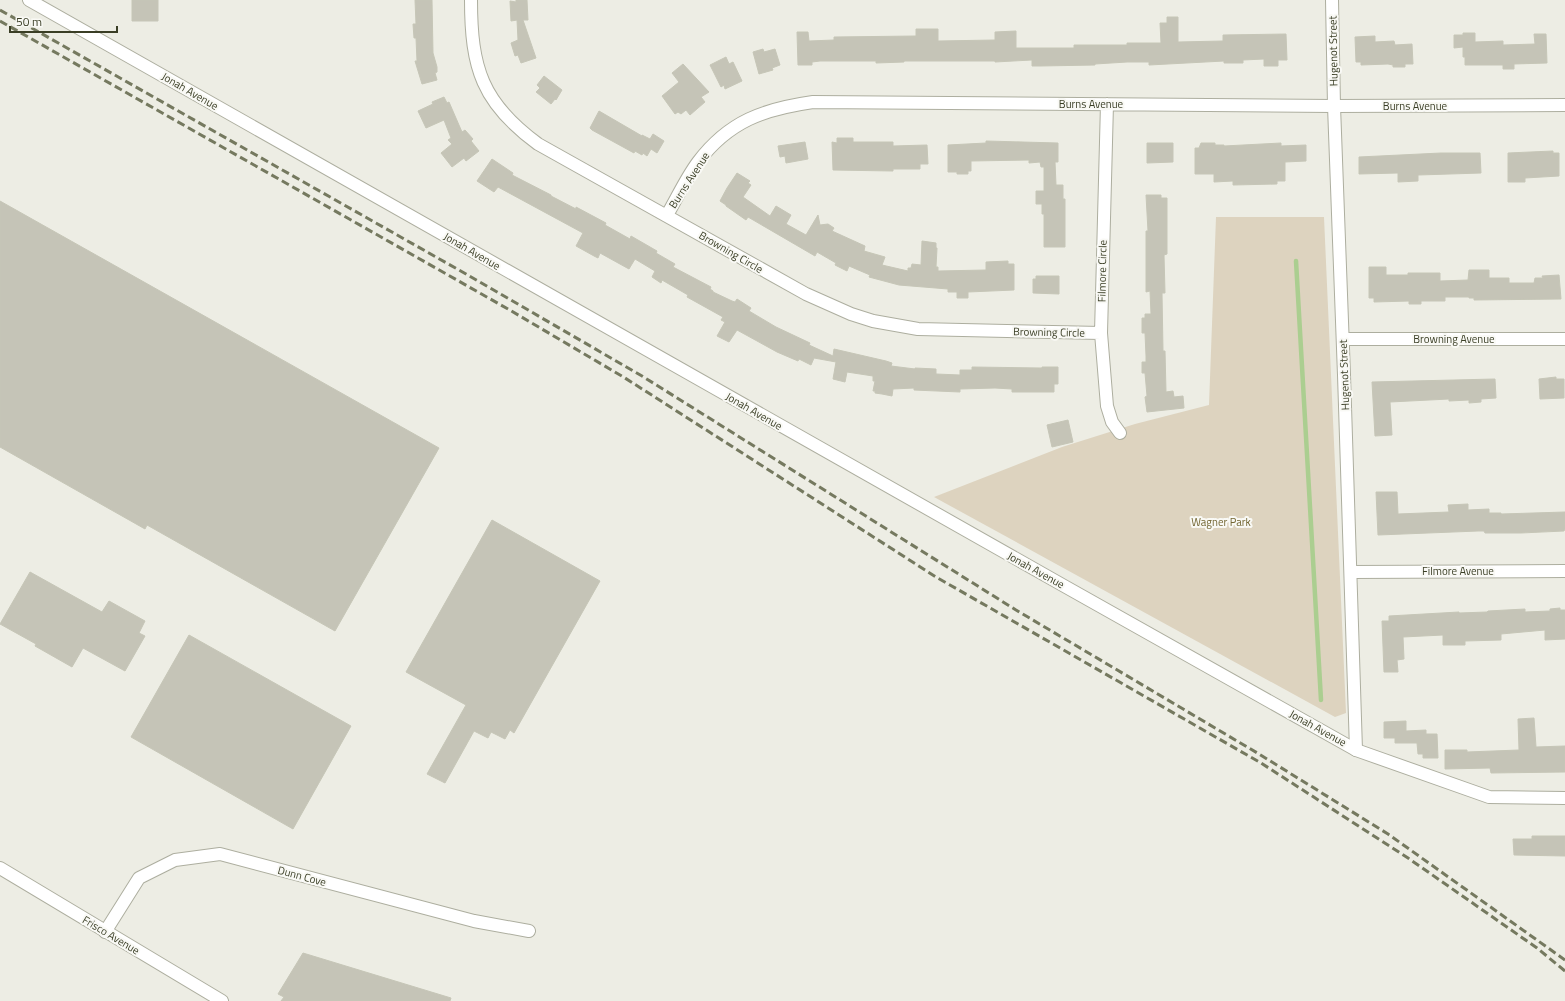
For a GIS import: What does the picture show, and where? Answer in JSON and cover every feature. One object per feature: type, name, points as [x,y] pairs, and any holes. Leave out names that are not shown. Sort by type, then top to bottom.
[{"type":"street","name":"Jonah Avenue","points":[[29,0],[1072,591],[1356,750],[1489,796],[1565,798]]},
{"type":"street","name":"Browning Circle","points":[[471,0],[471,26],[478,70],[488,91],[510,122],[538,144],[806,294],[845,312],[873,322],[926,330],[1101,332]]},
{"type":"street","name":"Hugenot Street","points":[[1332,0],[1334,106],[1356,750]]},
{"type":"street","name":"Burns Avenue","points":[[667,215],[697,163],[712,146],[732,129],[752,117],[770,110],[814,102],[1334,106],[1565,105]]},
{"type":"street","name":"Filmore Circle","points":[[1106,104],[1101,332],[1107,406],[1112,422],[1120,433]]},
{"type":"street","name":"Browning Avenue","points":[[1343,339],[1565,339]]},
{"type":"street","name":"Filmore Avenue","points":[[1351,572],[1565,571]]},
{"type":"street","name":"Dunn Cove","points":[[105,932],[139,878],[175,860],[220,854],[474,921],[529,931]]},
{"type":"street","name":"Frisco Avenue","points":[[0,868],[222,1001]]},
{"type":"green space","name":"Wagner Park","points":[[1216,217],[1324,217],[1346,713],[1335,717],[934,497],[1062,447],[1135,424],[1209,405]]},
{"type":"building","points":[[132,0],[158,0],[158,21],[132,21]]},
{"type":"building","points":[[415,0],[432,0],[433,53],[437,67],[437,72],[435,73],[437,80],[422,84],[415,61],[417,61],[416,38],[414,38],[413,24],[416,24]]},
{"type":"building","points":[[516,0],[527,0],[528,20],[523,20],[536,58],[521,63],[518,55],[515,56],[511,43],[518,40],[517,20],[511,21],[510,1],[516,2]]},
{"type":"building","points":[[1167,17],[1178,17],[1178,42],[1223,41],[1223,35],[1286,34],[1287,60],[1278,60],[1278,66],[1264,66],[1264,59],[1243,60],[1243,63],[1224,63],[1224,61],[1149,65],[1149,62],[1127,62],[1095,65],[1032,66],[1032,60],[995,62],[904,61],[876,63],[876,61],[820,61],[812,62],[812,65],[798,65],[797,32],[808,32],[809,41],[834,40],[834,37],[916,36],[916,29],[938,29],[938,41],[995,40],[995,32],[1016,31],[1016,48],[1074,48],[1074,45],[1127,45],[1127,43],[1161,43],[1160,23],[1167,23]]},
{"type":"building","points":[[1463,33],[1475,33],[1475,42],[1503,41],[1503,45],[1535,44],[1534,34],[1546,34],[1547,63],[1514,64],[1514,69],[1503,69],[1503,65],[1465,65],[1463,47],[1454,48],[1454,35],[1463,35]]},
{"type":"building","points":[[1375,36],[1375,42],[1394,41],[1395,45],[1412,44],[1413,64],[1405,64],[1405,67],[1393,67],[1393,65],[1388,64],[1361,65],[1361,62],[1356,62],[1355,37]]},
{"type":"building","points":[[763,49],[764,52],[775,49],[780,65],[772,68],[773,70],[759,74],[753,52]]},
{"type":"building","points":[[726,57],[729,64],[733,62],[742,81],[725,89],[724,85],[721,87],[710,65]]},
{"type":"building","points":[[683,64],[709,92],[701,97],[705,102],[690,115],[686,110],[681,114],[678,112],[675,114],[662,96],[679,82],[672,73]]},
{"type":"building","points":[[544,76],[562,90],[556,100],[555,99],[551,104],[536,92],[540,88],[537,85]]},
{"type":"building","points":[[444,97],[447,103],[449,102],[462,132],[465,130],[473,139],[471,141],[479,151],[466,161],[464,158],[452,167],[441,153],[452,144],[448,140],[451,138],[444,120],[426,128],[418,111],[433,104],[432,102]]},
{"type":"building","points":[[599,111],[642,136],[650,139],[653,134],[664,141],[657,153],[651,149],[647,156],[643,153],[642,155],[635,151],[634,153],[592,130],[590,128]]},
{"type":"building","points":[[837,138],[853,138],[853,142],[893,142],[893,146],[927,145],[928,164],[920,164],[920,169],[893,169],[893,171],[833,170],[832,142],[837,143]]},
{"type":"building","points":[[986,141],[1058,143],[1058,162],[1055,162],[1056,185],[1063,185],[1063,199],[1065,199],[1065,247],[1044,247],[1044,214],[1042,214],[1042,204],[1036,204],[1036,191],[1044,191],[1044,167],[1041,167],[1040,162],[1029,163],[1029,160],[971,161],[971,171],[968,171],[968,174],[948,172],[948,145],[986,143]]},
{"type":"building","points":[[805,142],[808,159],[786,163],[785,156],[780,157],[778,146]]},
{"type":"building","points":[[1147,143],[1173,143],[1173,162],[1147,163]]},
{"type":"building","points":[[1201,143],[1215,143],[1215,145],[1224,146],[1281,143],[1281,146],[1306,145],[1306,161],[1285,162],[1285,181],[1277,181],[1277,184],[1233,185],[1233,181],[1214,182],[1214,174],[1195,174],[1195,148],[1199,148]]},
{"type":"building","points":[[1553,151],[1553,153],[1559,153],[1559,176],[1525,178],[1525,182],[1508,182],[1508,153]]},
{"type":"building","points":[[1441,153],[1480,153],[1481,173],[1418,175],[1418,181],[1398,182],[1398,173],[1359,174],[1359,157]]},
{"type":"building","points":[[492,159],[513,173],[512,175],[606,223],[605,225],[630,239],[631,236],[657,251],[656,253],[675,264],[673,267],[711,287],[710,289],[713,292],[735,302],[737,299],[751,308],[749,311],[776,327],[810,343],[809,345],[833,356],[834,349],[886,361],[892,363],[891,366],[915,369],[936,369],[936,374],[960,375],[960,370],[972,370],[972,367],[1058,367],[1058,384],[1054,384],[1054,392],[1012,392],[1012,389],[995,388],[960,389],[960,392],[914,390],[914,388],[893,389],[892,396],[875,393],[875,391],[873,391],[875,381],[873,381],[873,376],[847,372],[845,382],[833,379],[836,362],[814,358],[811,365],[799,359],[798,361],[777,352],[737,330],[729,342],[717,336],[725,322],[721,320],[723,317],[687,297],[688,295],[662,280],[661,283],[652,277],[655,271],[635,259],[629,269],[600,253],[598,258],[594,256],[576,246],[583,233],[498,187],[494,192],[477,181]]},
{"type":"building","points":[[737,173],[750,181],[748,183],[751,185],[743,197],[770,216],[776,206],[791,215],[786,224],[806,235],[818,215],[820,225],[828,224],[834,228],[832,231],[865,246],[864,251],[885,257],[882,265],[908,271],[908,268],[911,268],[912,264],[921,265],[922,241],[936,243],[936,267],[938,267],[938,271],[986,270],[986,262],[1008,261],[1008,264],[1014,264],[1014,290],[968,292],[968,298],[957,298],[957,292],[948,292],[948,289],[899,285],[869,277],[870,275],[849,266],[847,271],[835,265],[836,263],[817,252],[815,256],[748,217],[746,220],[720,201]]},
{"type":"building","points":[[1146,195],[1161,195],[1161,198],[1167,198],[1167,254],[1164,255],[1165,293],[1162,293],[1163,351],[1165,351],[1166,392],[1173,391],[1174,397],[1183,396],[1184,408],[1147,412],[1145,397],[1147,396],[1145,373],[1142,373],[1142,362],[1146,362],[1146,356],[1145,333],[1142,333],[1142,318],[1145,318],[1145,314],[1151,314],[1150,291],[1146,292],[1146,231],[1148,231]]},
{"type":"building","points":[[0,201],[439,448],[335,631],[147,525],[145,529],[0,447]]},
{"type":"building","points":[[1369,267],[1386,267],[1386,275],[1440,273],[1440,281],[1468,280],[1469,270],[1489,270],[1489,278],[1509,278],[1509,283],[1534,283],[1535,278],[1559,275],[1561,299],[1474,300],[1474,298],[1469,297],[1445,297],[1445,301],[1421,301],[1421,304],[1409,304],[1409,301],[1374,302],[1374,298],[1369,298]]},
{"type":"building","points":[[1036,276],[1059,276],[1059,294],[1033,293],[1033,279],[1036,279]]},
{"type":"building","points":[[1556,377],[1556,379],[1564,379],[1564,398],[1540,399],[1539,379]]},
{"type":"building","points":[[1495,379],[1496,398],[1481,399],[1481,402],[1469,403],[1469,400],[1449,401],[1449,399],[1390,402],[1392,435],[1375,436],[1372,382]]},
{"type":"building","points":[[1068,420],[1073,442],[1052,447],[1047,425]]},
{"type":"building","points":[[1376,492],[1397,492],[1398,514],[1449,512],[1448,505],[1468,504],[1468,510],[1489,509],[1489,513],[1501,514],[1565,512],[1565,529],[1564,531],[1521,533],[1485,533],[1484,531],[1478,531],[1378,535]]},
{"type":"building","points":[[492,520],[600,581],[514,733],[510,730],[505,739],[491,732],[488,738],[474,731],[445,783],[427,774],[466,705],[406,672]]},
{"type":"building","points":[[30,572],[102,612],[109,601],[145,621],[139,633],[145,636],[125,671],[83,648],[72,667],[35,646],[36,644],[0,624]]},
{"type":"building","points":[[1560,608],[1560,610],[1565,610],[1565,639],[1545,640],[1545,630],[1501,634],[1501,640],[1465,641],[1465,645],[1443,645],[1443,635],[1403,637],[1404,659],[1397,660],[1398,672],[1384,672],[1382,621],[1389,621],[1389,616],[1525,609],[1525,612],[1550,611],[1550,609]]},
{"type":"building","points":[[189,635],[351,726],[293,829],[131,737]]},
{"type":"building","points":[[1534,718],[1536,747],[1565,746],[1565,772],[1491,773],[1490,768],[1445,769],[1445,750],[1467,750],[1467,752],[1519,750],[1518,719]]},
{"type":"building","points":[[1406,721],[1406,731],[1426,730],[1426,734],[1437,734],[1438,758],[1423,758],[1423,754],[1418,754],[1417,743],[1395,743],[1395,738],[1384,738],[1384,722]]},
{"type":"building","points":[[1532,836],[1565,836],[1565,856],[1514,855],[1513,839],[1532,839]]},
{"type":"building","points":[[303,953],[451,998],[450,1001],[281,1001],[284,997],[278,994]]},
{"type":"waterway","points":[[1296,261],[1321,700]]},
{"type":"railway","points":[[0,10],[466,274],[642,376],[1016,610],[1259,754],[1388,834],[1565,960]]},
{"type":"railway","points":[[0,21],[508,309],[625,378],[936,577],[1261,763],[1408,858],[1537,948],[1565,971]]}]
